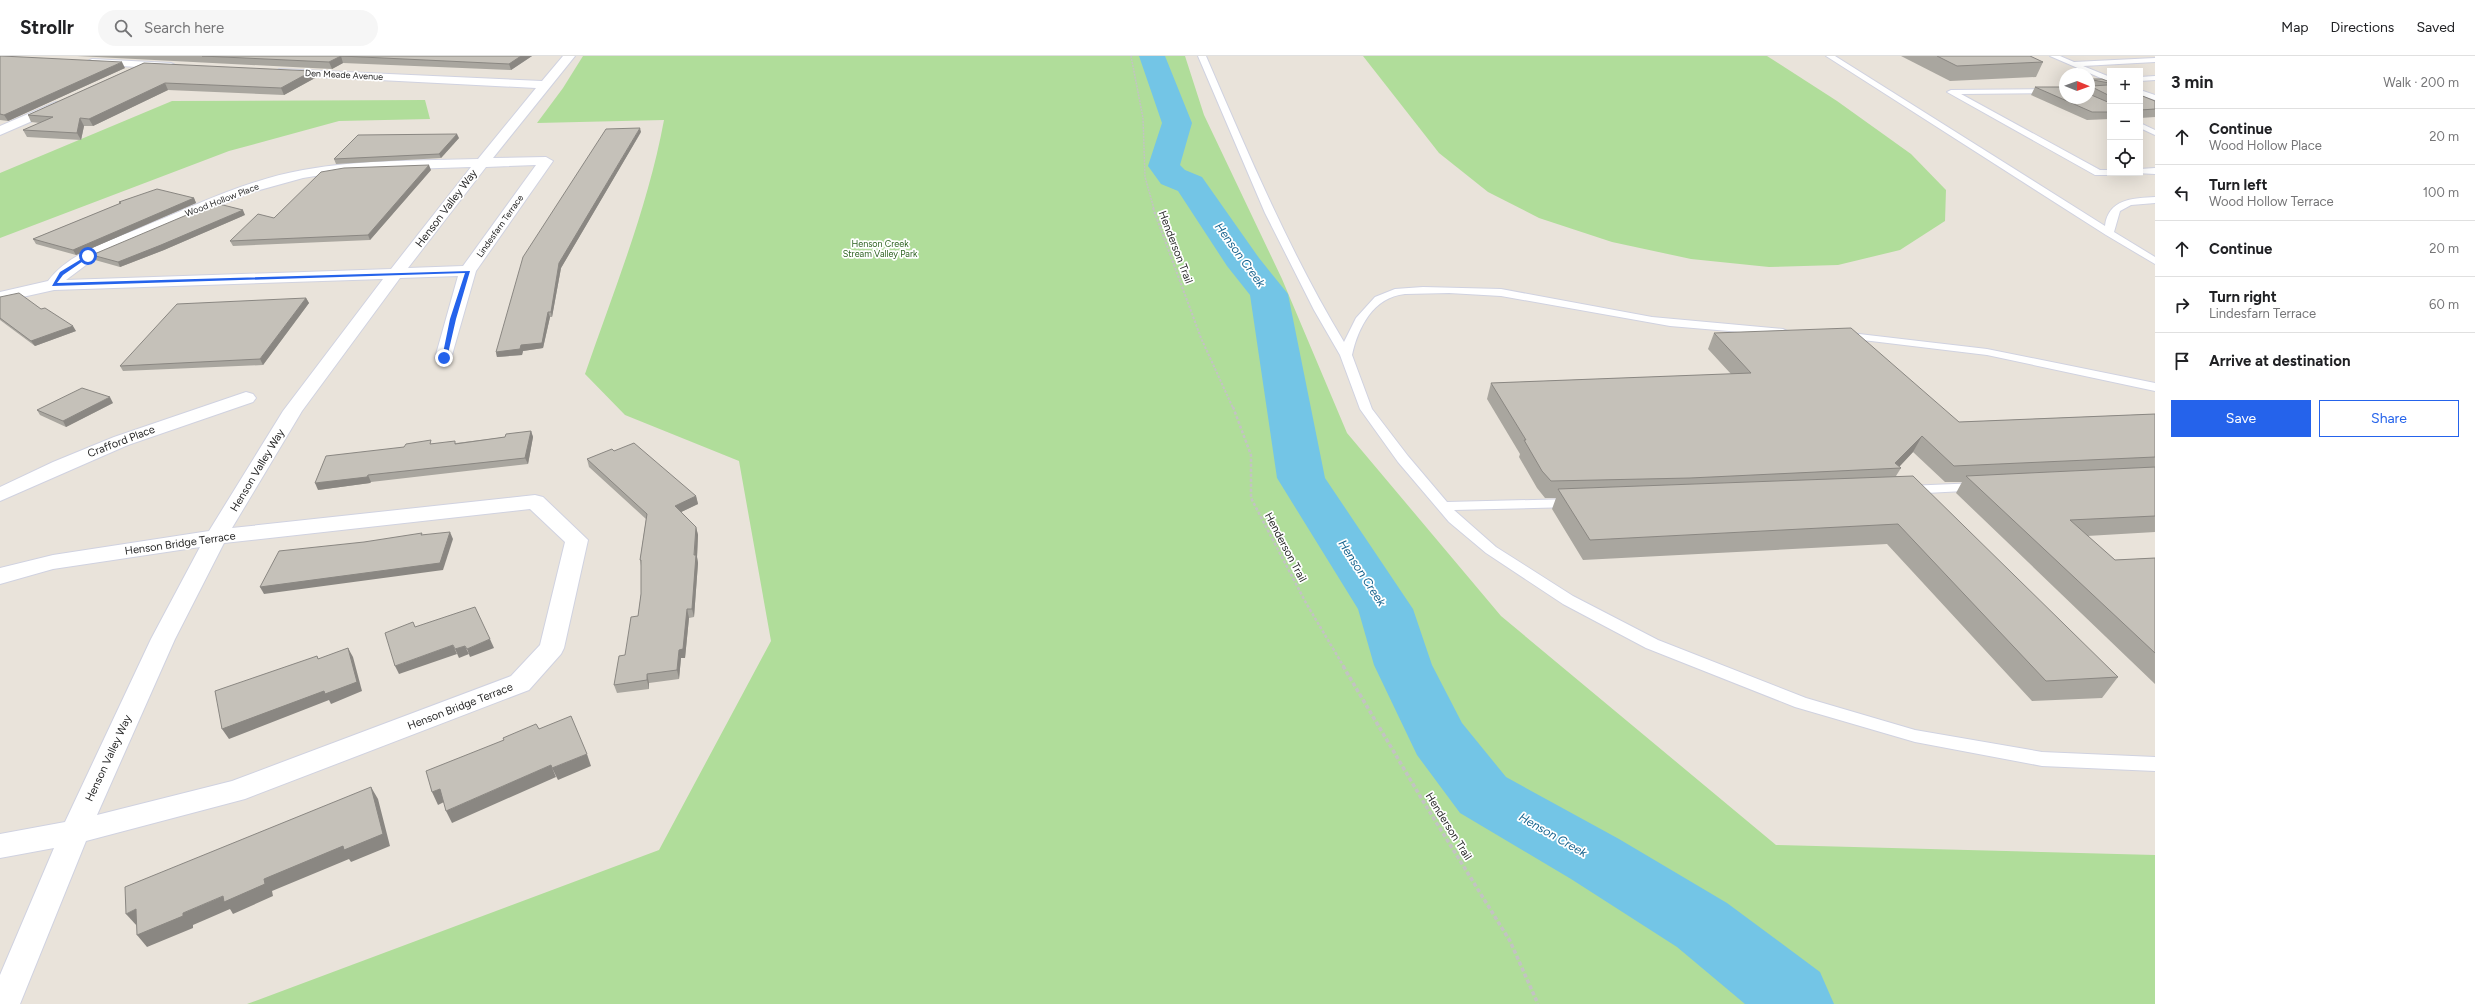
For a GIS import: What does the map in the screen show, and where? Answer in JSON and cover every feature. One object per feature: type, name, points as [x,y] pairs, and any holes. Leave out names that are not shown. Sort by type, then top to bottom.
[{"type":"street","name":"Henson Valley Way","points":[[4,1004],[75,832],[153,662],[217,537],[276,436],[325,363],[480,163],[569,56]]},
{"type":"street","points":[[80,61],[186,67]]},
{"type":"street","points":[[118,78],[146,64]]},
{"type":"street","name":"Den Meade Avenue","points":[[274,71],[544,85]]},
{"type":"street","points":[[0,131],[68,101]]},
{"type":"street","name":"Lindesfarn Terrace","points":[[444,358],[453,319],[468,271],[546,161],[480,163]]},
{"type":"street","name":"Wood Hollow Place","points":[[54,285],[62,274],[88,256],[244,190],[280,179],[346,167],[480,163]]},
{"type":"street","points":[[0,297],[54,285],[468,271]]},
{"type":"street","name":"Crafford Place","points":[[0,495],[38,475],[119,440],[246,398]]},
{"type":"street","name":"Henson Bridge Terrace","points":[[0,576],[52,562],[217,537],[535,502],[576,540],[552,648],[520,683],[235,791],[75,832],[0,846]]},
{"type":"lane","points":[[1202,56],[1270,213],[1319,310],[1346,355],[1366,409],[1403,459],[1454,519],[1491,550],[1568,600],[1652,644],[1802,703],[1916,736],[2042,759],[2155,764]]},
{"type":"lane","points":[[1830,56],[2021,175],[2061,204],[2155,261]]},
{"type":"lane","points":[[2054,56],[2107,79]]},
{"type":"lane","points":[[2073,64],[2155,60]]},
{"type":"lane","points":[[2143,79],[2155,78]]},
{"type":"lane","points":[[2059,90],[1951,92],[2098,173],[2107,173]]},
{"type":"lane","points":[[2143,93],[2155,98]]},
{"type":"lane","points":[[2143,127],[2155,133]]},
{"type":"lane","points":[[2143,172],[2155,171]]},
{"type":"lane","points":[[2109,233],[2110,219],[2115,209],[2131,202],[2155,200]]},
{"type":"lane","points":[[1346,355],[1350,335],[1374,304],[1388,295],[1414,291],[1490,292],[1525,296],[1584,309],[1662,322],[1716,328],[1791,333]]},
{"type":"lane","points":[[1830,335],[1987,352],[2155,387]]},
{"type":"lane","points":[[1890,490],[1993,486]]},
{"type":"lane","points":[[1443,506],[1590,502]]},
{"type":"path","name":"Henderson Trail","points":[[1131,56],[1143,118],[1145,177],[1151,202],[1179,274],[1201,338],[1237,416],[1251,455],[1251,498],[1306,603],[1423,801],[1510,941],[1538,1004]]},
{"type":"green space","name":"Henson Creek Stream Valley Park","points":[[583,56],[1185,56],[1204,115],[1282,279],[1347,433],[1501,616],[1776,845],[2155,855],[2155,1004],[247,1004],[659,850],[771,641],[739,461],[625,415],[585,374],[619,280],[640,216],[649,185],[664,120],[537,123],[563,88]]},
{"type":"green space","points":[[1363,56],[1767,56],[1837,101],[1911,154],[1946,190],[1945,221],[1900,250],[1838,265],[1769,267],[1691,259],[1612,242],[1539,218],[1488,192],[1439,153]]},
{"type":"green space","points":[[425,100],[430,119],[339,121],[229,151],[0,238],[0,173],[172,101]]},
{"type":"building","points":[[0,56],[122,62],[4,115],[0,114]]},
{"type":"building","points":[[202,56],[341,56],[329,62]]},
{"type":"building","points":[[341,56],[521,56],[509,64]]},
{"type":"building","points":[[1937,56],[2030,56],[2043,62],[1957,66]]},
{"type":"building","points":[[144,63],[312,71],[281,88],[165,83],[89,119],[80,118],[77,133],[23,130],[53,117],[28,115]]},
{"type":"building","points":[[2095,79],[2107,81],[2107,83],[2095,80]]},
{"type":"building","points":[[2107,85],[2107,94],[2095,88],[2095,86]]},
{"type":"building","points":[[2035,87],[2059,87],[2059,98]]},
{"type":"building","points":[[2143,96],[2155,101],[2155,109],[2143,110]]},
{"type":"building","points":[[2095,97],[2107,102],[2107,112],[2092,112],[2074,104],[2095,104]]},
{"type":"building","points":[[640,128],[559,263],[551,312],[548,312],[542,343],[521,345],[520,349],[496,352],[523,257],[606,129]]},
{"type":"building","points":[[457,134],[439,154],[334,159],[358,135]]},
{"type":"building","points":[[429,165],[368,235],[230,241],[258,214],[274,218],[321,172],[344,168]]},
{"type":"building","points":[[157,189],[194,198],[73,250],[33,239],[121,203],[119,202]]},
{"type":"building","points":[[215,203],[243,210],[118,262],[92,255]]},
{"type":"building","points":[[19,293],[41,309],[45,308],[73,326],[31,341],[0,318],[0,297]]},
{"type":"building","points":[[306,298],[260,359],[120,366],[177,304]]},
{"type":"building","points":[[1851,328],[1959,422],[2155,414],[2155,457],[1954,466],[1922,436],[1895,463],[1901,468],[1690,478],[1551,481],[1542,471],[1524,440],[1526,440],[1491,383],[1751,373],[1714,333]]},
{"type":"building","points":[[82,388],[110,397],[63,421],[37,410]]},
{"type":"building","points":[[531,431],[525,458],[368,475],[367,477],[315,483],[326,456],[404,447],[406,444],[431,440],[430,444],[455,441],[455,444],[505,437],[506,434]]},
{"type":"building","points":[[634,443],[696,496],[675,506],[696,527],[694,555],[696,555],[692,609],[687,609],[683,649],[679,650],[677,670],[647,674],[647,680],[614,685],[619,656],[625,655],[631,617],[638,616],[641,594],[640,560],[647,514],[587,459],[612,449],[614,451]]},
{"type":"building","points":[[2155,467],[2155,516],[2070,520],[2115,560],[2155,558],[2155,653],[1966,476]]},
{"type":"building","points":[[1913,476],[2118,677],[2046,681],[1898,524],[1590,540],[1558,489]]},
{"type":"building","points":[[450,532],[440,563],[260,587],[279,551],[364,542],[422,533],[421,535]]},
{"type":"building","points":[[475,607],[490,639],[467,649],[465,646],[455,649],[453,645],[395,666],[385,633],[413,622],[415,627]]},
{"type":"building","points":[[348,648],[357,682],[325,694],[324,691],[222,729],[215,691],[317,656],[318,659]]},
{"type":"building","points":[[571,716],[587,754],[552,768],[551,765],[446,811],[440,789],[432,792],[426,771],[504,740],[503,738],[536,724],[539,729]]},
{"type":"building","points":[[371,787],[383,834],[344,850],[343,846],[264,879],[265,884],[224,902],[223,896],[183,913],[183,916],[137,935],[136,909],[126,914],[125,887]]},
{"type":"waterway","name":"Henson Creek","points":[[1152,56],[1174,110],[1177,123],[1175,135],[1166,155],[1164,166],[1173,177],[1190,184],[1246,266],[1269,294],[1301,478],[1385,609],[1403,665],[1439,738],[1483,795],[1595,859],[1702,925],[1793,997],[1796,1004]]},
{"type":"route","points":[[88,256],[62,274],[54,285],[468,271],[453,319],[444,358]]}]
